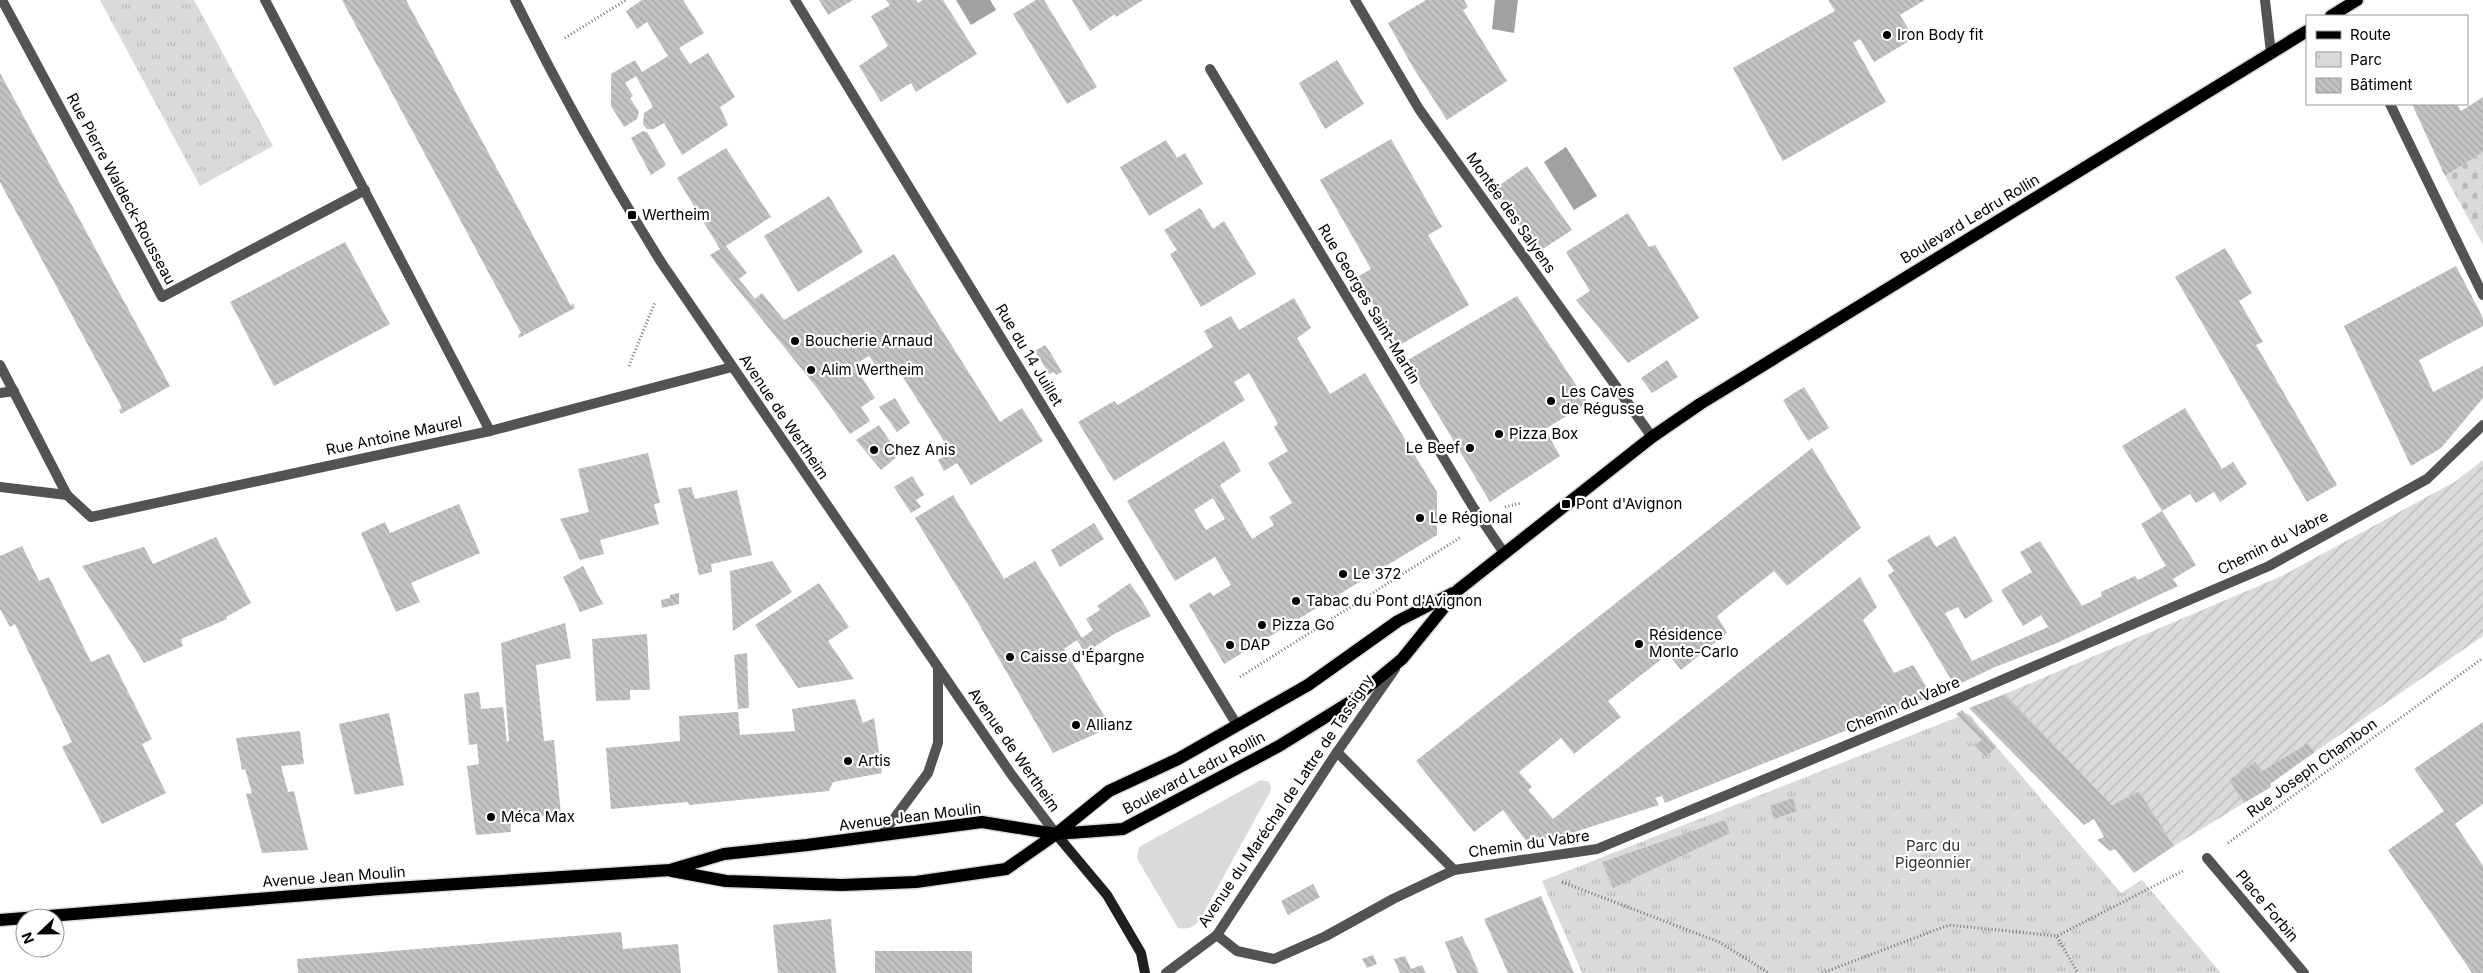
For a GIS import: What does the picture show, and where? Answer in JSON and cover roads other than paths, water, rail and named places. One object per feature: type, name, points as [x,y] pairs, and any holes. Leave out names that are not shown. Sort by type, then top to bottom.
[{"type":"main road","points":[[2346,12],[2357,0]]},
{"type":"main road","name":"Boulevard Ledru Rollin","points":[[1056,834],[1108,791],[1178,759],[1308,685],[1398,621],[1458,590],[1652,437],[1746,374],[2306,32]]},
{"type":"main road","name":"Boulevard Ledru Rollin","points":[[1056,834],[1123,829],[1279,746],[1350,702],[1402,659],[1458,590]]},
{"type":"main road","name":"Avenue Jean Moulin","points":[[0,920],[380,889],[670,870],[724,854],[982,822],[1056,834]]},
{"type":"main road","points":[[1056,834],[1107,895],[1142,953],[1145,973]]},
{"type":"main road","name":"Avenue Jean Moulin","points":[[670,870],[726,881],[842,885],[916,882],[1006,869],[1056,834]]},
{"type":"street","name":"Rue Pierre Waldeck-Rousseau","points":[[2,0],[162,297],[365,190]]},
{"type":"street","points":[[265,0],[490,431]]},
{"type":"street","name":"Avenue de Wertheim","points":[[515,0],[541,53],[632,215],[661,262],[1011,774],[1056,834]]},
{"type":"street","name":"Rue du 14 Juillet","points":[[795,0],[1238,725]]},
{"type":"street","name":"Montée des Salyens","points":[[1355,0],[1419,109],[1652,437]]},
{"type":"street","points":[[2265,0],[2271,53]]},
{"type":"street","name":"Rue Georges Saint-Martin","points":[[1210,69],[1483,522],[1504,553]]},
{"type":"street","points":[[2390,105],[2483,295]]},
{"type":"street","points":[[0,366],[67,495]]},
{"type":"street","name":"Rue Antoine Maurel","points":[[67,495],[91,517],[490,431],[732,368]]},
{"type":"street","points":[[0,392],[14,391]]},
{"type":"street","name":"Chemin du Vabre","points":[[1337,752],[1454,870],[1597,849],[1962,697],[2269,566],[2427,479],[2483,425]]},
{"type":"street","points":[[0,487],[67,495]]},
{"type":"street","name":"Avenue du Maréchal de Lattre de Tassigny","points":[[1166,973],[1217,935],[1337,752],[1402,659]]},
{"type":"street","points":[[881,836],[928,773],[938,743],[938,667]]},
{"type":"street","name":"Place Forbin","points":[[2207,858],[2304,973]]},
{"type":"street","points":[[1217,935],[1237,951],[1274,959],[1326,936],[1393,899],[1454,870]]},
{"type":"place","name":"Iron Body fit","points":[[1887,35]]},
{"type":"place","name":"Wertheim","points":[[632,215]]},
{"type":"place","name":"Boucherie Arnaud","points":[[795,341]]},
{"type":"place","name":"Alim Wertheim","points":[[811,370]]},
{"type":"place","name":"Les Caves de Régusse","points":[[1551,401]]},
{"type":"place","name":"Pizza Box","points":[[1499,434]]},
{"type":"place","name":"Le Beef","points":[[1470,448]]},
{"type":"place","name":"Chez Anis","points":[[874,450]]},
{"type":"place","name":"Pont d'Avignon","points":[[1566,504]]},
{"type":"place","name":"Le Régional","points":[[1420,518]]},
{"type":"place","name":"Le 372","points":[[1343,574]]},
{"type":"place","name":"Tabac du Pont d'Avignon","points":[[1296,601]]},
{"type":"place","name":"Pizza Go","points":[[1262,625]]},
{"type":"place","name":"Résidence Monte-Carlo","points":[[1639,644]]},
{"type":"place","name":"DAP","points":[[1230,645]]},
{"type":"place","name":"Caisse d'Épargne","points":[[1010,657]]},
{"type":"place","name":"Allianz","points":[[1076,725]]},
{"type":"place","name":"Artis","points":[[848,761]]},
{"type":"place","name":"Méca Max","points":[[491,817]]},
{"type":"park label","name":"Parc du Pigeonnier","points":[[1933,854]]}]
